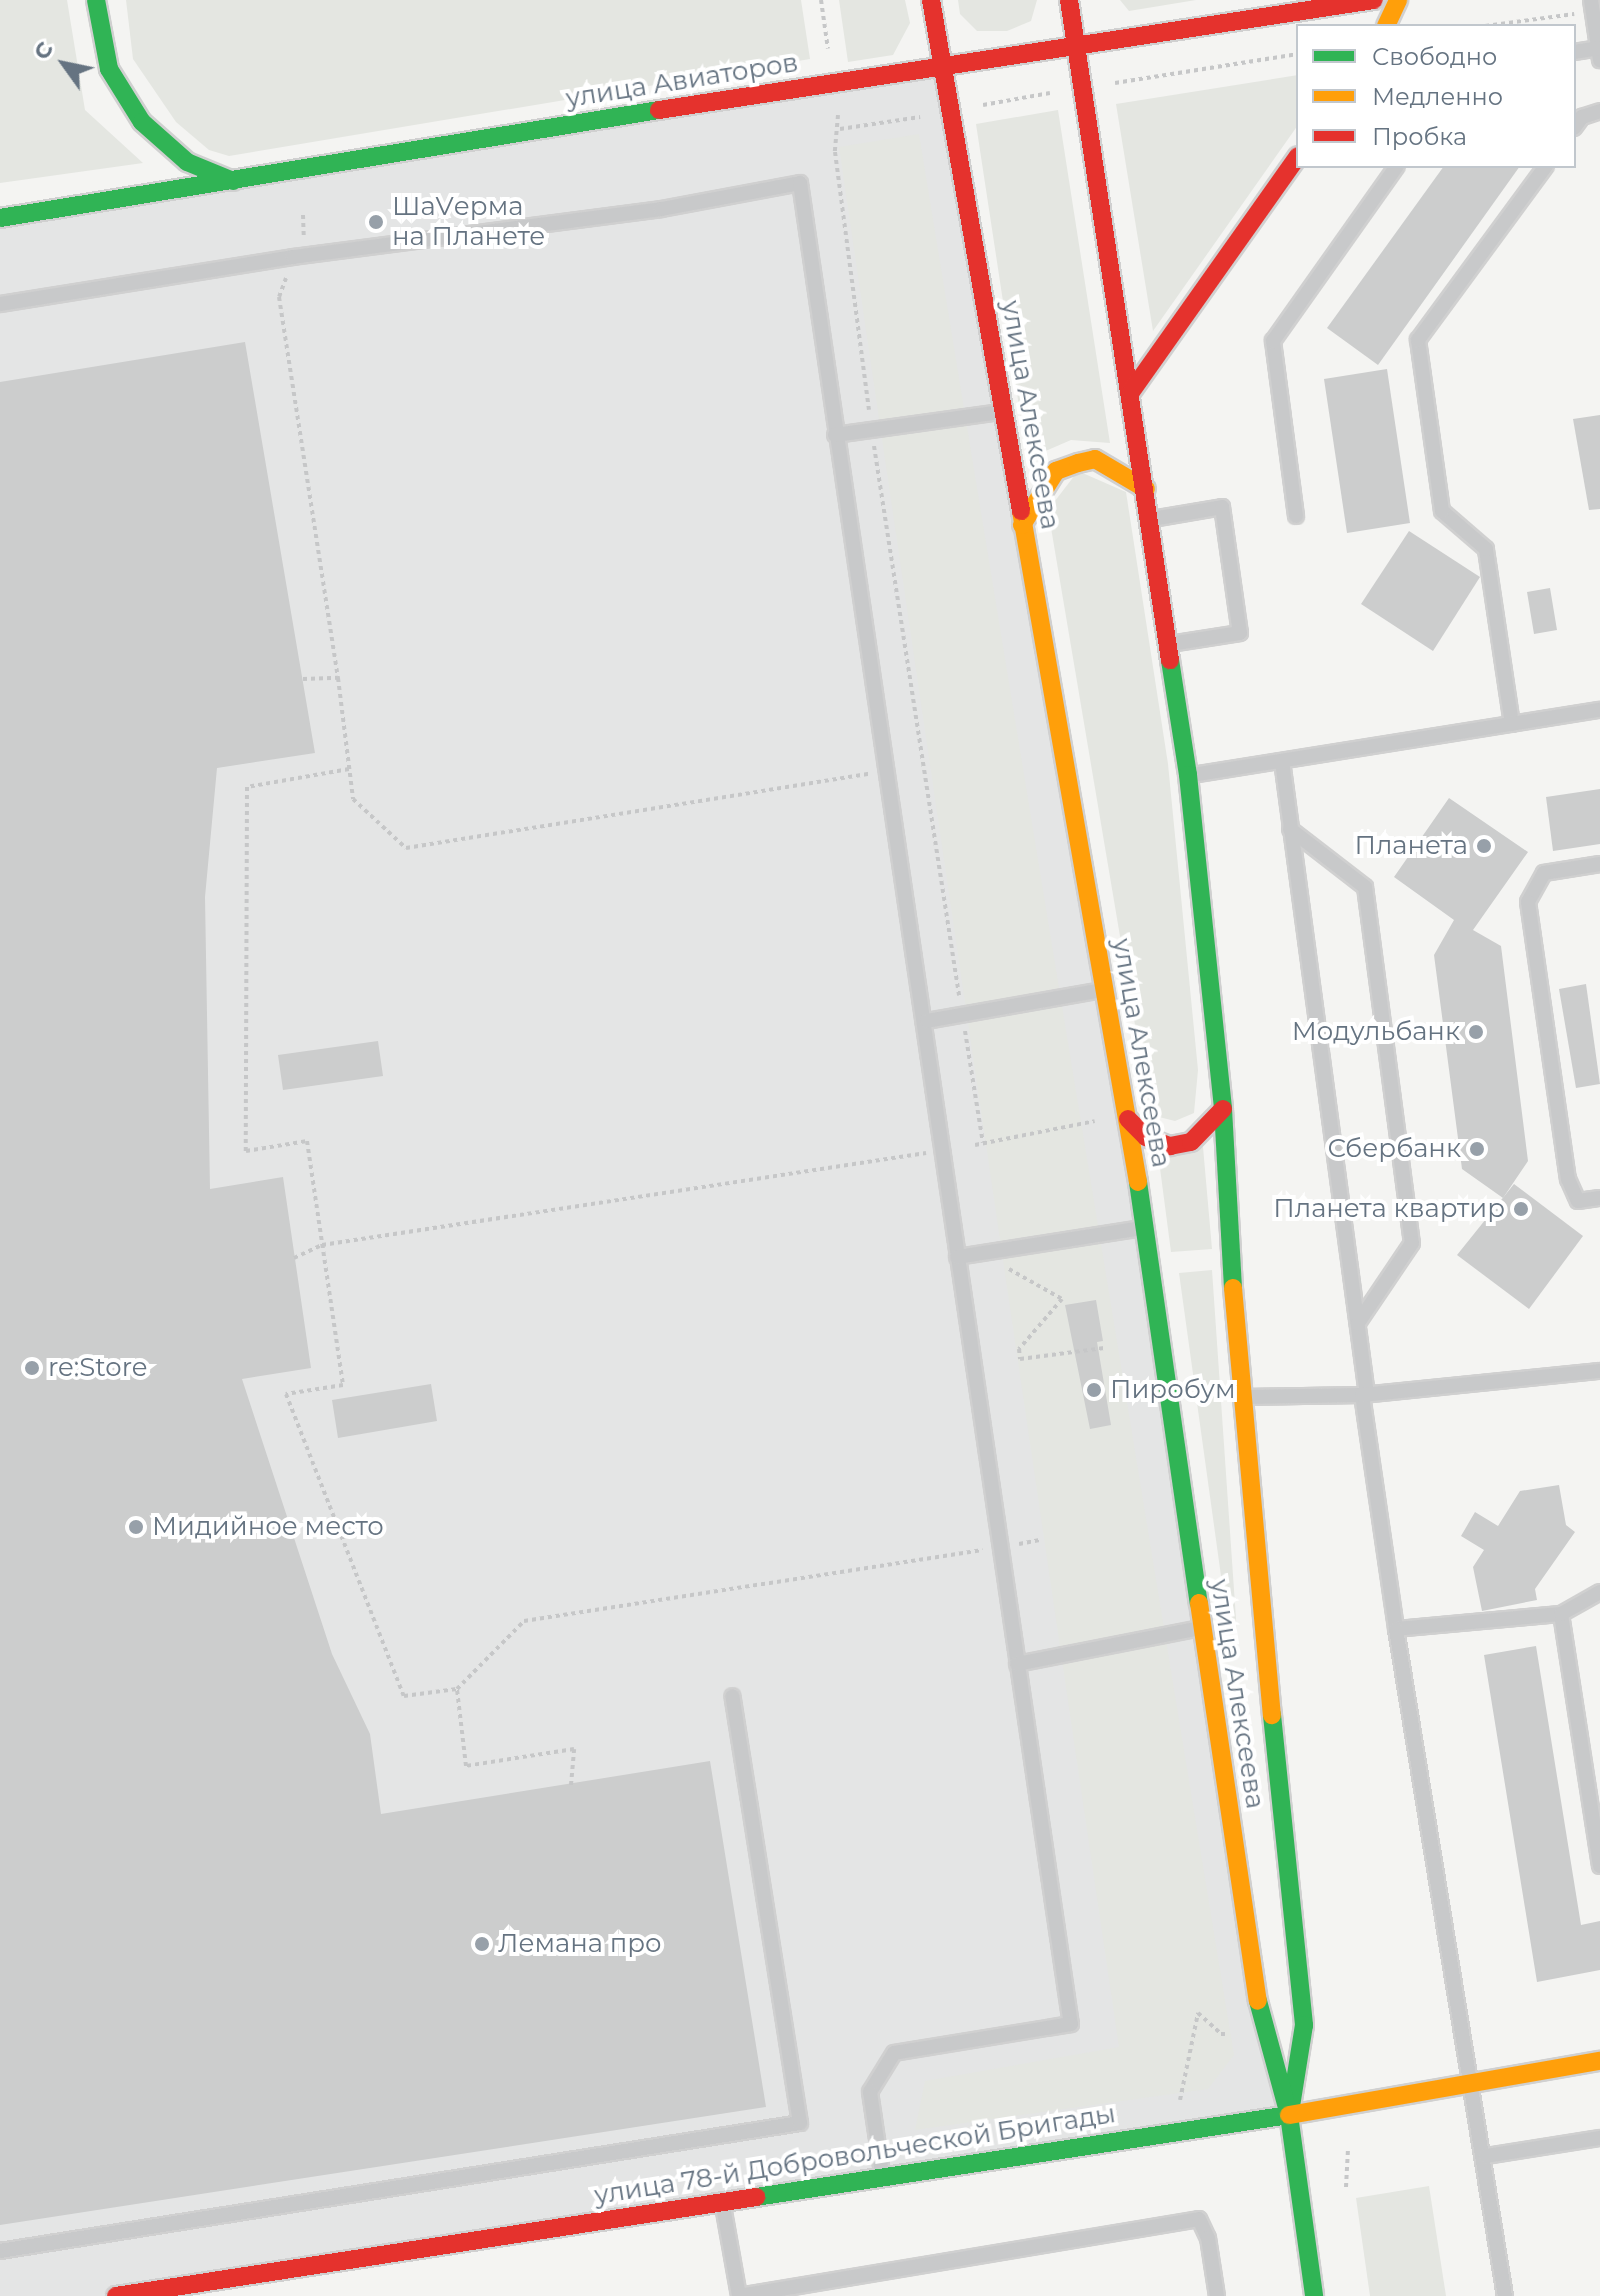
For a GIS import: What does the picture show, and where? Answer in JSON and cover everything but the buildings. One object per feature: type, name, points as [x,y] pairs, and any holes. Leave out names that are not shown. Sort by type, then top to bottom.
[{"type":"street","points":[[96,0],[109,69],[142,122],[187,162],[233,181]]},
{"type":"street","name":"улица Алексеева","points":[[931,0],[1103,990],[1128,1117],[1200,1628],[1262,2031],[1289,2115],[1314,2296]]},
{"type":"street","name":"улица Алексеева","points":[[1069,0],[1152,519],[1188,775],[1223,1109],[1239,1397],[1304,2025],[1289,2115]]},
{"type":"street","name":"улица Авиаторов","points":[[0,218],[942,63],[1374,0]]},
{"type":"street","points":[[1387,24],[1398,0]]},
{"type":"street","points":[[1131,392],[1296,159]]},
{"type":"street","points":[[1022,525],[1056,471],[1078,463],[1095,459],[1146,489]]},
{"type":"street","points":[[1128,1117],[1146,1137],[1170,1146],[1191,1142],[1223,1109]]},
{"type":"street","name":"улица 78-й Добровольческой Бригады","points":[[116,2296],[277,2276],[722,2201],[1289,2115],[1600,2061]]},
{"type":"lane","points":[[1576,52],[1599,54],[1592,5]]},
{"type":"lane","points":[[1576,125],[1582,117],[1600,111]]},
{"type":"lane","points":[[1296,516],[1273,341],[1396,168]]},
{"type":"lane","points":[[1512,724],[1486,549],[1442,511],[1418,340],[1545,168]]},
{"type":"lane","points":[[0,304],[293,257],[661,209],[800,183],[916,985],[927,1021],[926,1053],[1071,2024],[894,2053],[870,2092],[883,2178]]},
{"type":"lane","points":[[835,435],[1003,412]]},
{"type":"lane","points":[[1152,519],[1222,507],[1238,617],[1240,633],[1169,644]]},
{"type":"lane","points":[[1188,775],[1600,710]]},
{"type":"lane","points":[[1282,761],[1396,1629],[1486,2156],[1505,2296]]},
{"type":"lane","points":[[1290,829],[1365,887],[1412,1243],[1358,1323]]},
{"type":"lane","points":[[1600,864],[1544,873],[1528,902],[1568,1179],[1578,1201],[1600,1198]]},
{"type":"lane","points":[[927,1021],[1103,990]]},
{"type":"lane","points":[[957,1257],[1144,1227]]},
{"type":"lane","points":[[1239,1397],[1364,1395],[1600,1371]]},
{"type":"lane","points":[[1396,1629],[1561,1614],[1600,1592]]},
{"type":"lane","points":[[1561,1614],[1600,1866]]},
{"type":"lane","points":[[1017,1664],[1200,1628]]},
{"type":"lane","points":[[0,2251],[800,2123],[732,1696]]},
{"type":"lane","points":[[1486,2156],[1600,2138]]},
{"type":"lane","points":[[722,2201],[739,2296],[1199,2219],[1208,2238],[1217,2296]]},
{"type":"path","points":[[821,0],[829,53]]},
{"type":"path","points":[[1495,24],[1592,5]]},
{"type":"path","points":[[1112,83],[1296,54]]},
{"type":"path","points":[[973,107],[1057,92]]},
{"type":"path","points":[[838,115],[840,129],[835,152],[872,428],[983,1143]]},
{"type":"path","points":[[840,129],[921,117]]},
{"type":"path","points":[[303,215],[304,244],[293,257],[279,297],[338,678],[353,799],[406,848],[884,772]]},
{"type":"path","points":[[303,679],[338,678]]},
{"type":"path","points":[[349,769],[247,787],[246,1151],[307,1141],[343,1385],[286,1394],[404,1696],[457,1689],[524,1621],[1040,1540]]},
{"type":"path","points":[[975,1145],[1128,1117]]},
{"type":"path","points":[[294,1258],[322,1245],[931,1152]]},
{"type":"path","points":[[1006,1268],[1062,1299],[1019,1349],[1020,1359],[1104,1348]]},
{"type":"path","points":[[457,1689],[466,1766],[574,1749],[571,1785]]},
{"type":"path","points":[[1180,2104],[1198,2013],[1221,2034],[1231,2033]]},
{"type":"path","points":[[1346,2187],[1348,2148]]},
{"type":"shaded area","points":[[0,0],[67,0],[85,110],[143,163],[0,183]]},
{"type":"shaded area","points":[[126,0],[801,0],[810,59],[229,156],[209,150],[176,122],[133,59]]},
{"type":"shaded area","points":[[839,0],[905,0],[910,23],[893,55],[848,62]]},
{"type":"shaded area","points":[[958,0],[1037,0],[1031,21],[1007,31],[977,31],[960,14]]},
{"type":"shaded area","points":[[1120,0],[1196,0],[1129,11]]},
{"type":"shaded area","points":[[942,63],[1289,2115],[116,2296],[0,2296],[0,218]]},
{"type":"shaded area","points":[[1296,75],[1296,128],[1153,331],[1116,104]]},
{"type":"shaded area","points":[[1058,110],[1110,443],[1071,440],[1027,459],[976,124]]},
{"type":"shaded area","points":[[919,134],[1234,2055],[1208,2089],[915,2130],[925,2081],[1119,2047],[839,147]]},
{"type":"shaded area","points":[[1078,471],[1126,492],[1168,764],[1198,1070],[1194,1113],[1175,1121],[1159,1117],[1147,1096],[1048,510]]},
{"type":"shaded area","points":[[1203,1147],[1212,1249],[1171,1252],[1158,1153]]},
{"type":"shaded area","points":[[1212,1270],[1238,1648],[1231,1648],[1179,1273]]},
{"type":"shaded area","points":[[1429,2186],[1446,2296],[1370,2296],[1356,2198]]},
{"type":"traffic: fast","points":[[96,0],[109,69],[142,122],[187,162],[233,181]]},
{"type":"traffic: fast","points":[[0,218],[659,110]]},
{"type":"traffic: fast","points":[[1170,660],[1188,775],[1223,1109],[1233,1288]]},
{"type":"traffic: fast","points":[[1138,1182],[1199,1603]]},
{"type":"traffic: fast","points":[[1272,1715],[1304,2025],[1291,2106]]},
{"type":"traffic: fast","points":[[1258,2001],[1289,2115],[1314,2296]]},
{"type":"traffic: fast","points":[[756,2197],[1289,2115]]},
{"type":"traffic: slow","points":[[1387,24],[1398,0]]},
{"type":"traffic: slow","points":[[1022,525],[1056,471],[1078,463],[1095,459],[1146,489]]},
{"type":"traffic: slow","points":[[1021,511],[1138,1182]]},
{"type":"traffic: slow","points":[[1233,1288],[1272,1715]]},
{"type":"traffic: slow","points":[[1199,1603],[1258,2001]]},
{"type":"traffic: slow","points":[[1289,2115],[1600,2061]]},
{"type":"traffic: jam","points":[[931,0],[1021,511]]},
{"type":"traffic: jam","points":[[1069,0],[1170,660]]},
{"type":"traffic: jam","points":[[659,110],[1374,0]]},
{"type":"traffic: jam","points":[[1131,392],[1296,159]]},
{"type":"traffic: jam","points":[[1128,1119],[1146,1137],[1170,1146],[1191,1142],[1223,1109]]},
{"type":"traffic: jam","points":[[116,2296],[756,2197]]},
{"type":"place","name":"ШаVерма на Планете","points":[[376,222]]},
{"type":"place","name":"Планета","points":[[1484,846]]},
{"type":"place","name":"Модульбанк","points":[[1476,1032]]},
{"type":"place","name":"Сбербанк","points":[[1477,1149]]},
{"type":"place","name":"Планета квартир","points":[[1521,1209]]},
{"type":"place","name":"re:Store","points":[[32,1368]]},
{"type":"place","name":"Пиробум","points":[[1094,1390]]},
{"type":"place","name":"Мидийное место","points":[[136,1527]]},
{"type":"place","name":"Лемана про","points":[[482,1944]]}]
